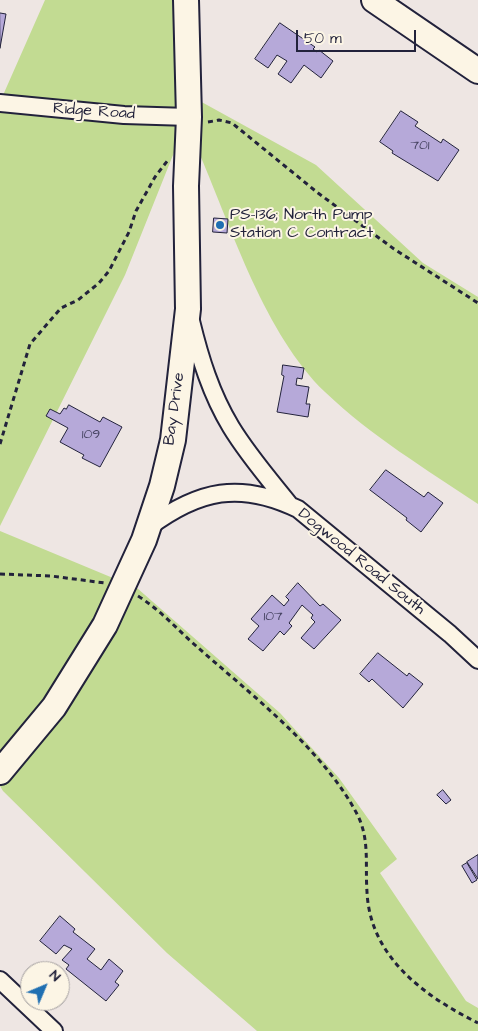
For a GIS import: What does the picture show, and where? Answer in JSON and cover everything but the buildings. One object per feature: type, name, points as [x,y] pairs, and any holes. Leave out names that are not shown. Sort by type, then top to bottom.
[{"type":"street","name":"Bay Drive","points":[[0,772],[54,707],[105,625],[149,527],[173,440],[188,309],[186,186],[189,117],[186,0]]},
{"type":"street","points":[[374,0],[478,71]]},
{"type":"street","name":"Ridge Road","points":[[0,103],[124,115],[189,117]]},
{"type":"street","points":[[188,309],[199,355],[226,419],[253,459],[290,506]]},
{"type":"street","name":"Dogwood Road South","points":[[149,527],[186,503],[218,493],[259,494],[298,509],[478,660]]},
{"type":"street","points":[[462,646],[478,656]]},
{"type":"street","points":[[0,980],[54,1031]]},
{"type":"path","points":[[0,574],[51,576],[122,586],[171,620],[194,644],[271,710],[316,758],[344,793],[363,827],[366,840],[367,892],[370,921],[389,954],[411,980],[433,999],[478,1023]]},
{"type":"green space","points":[[45,0],[179,0],[178,89],[316,165],[423,263],[478,297],[478,504],[361,423],[325,392],[304,368],[285,341],[252,281],[200,155],[177,145],[125,275],[0,526],[0,102]]},
{"type":"green space","points":[[0,531],[137,588],[280,713],[339,778],[397,859],[380,873],[466,1001],[478,1008],[478,1031],[257,1031],[167,953],[3,791],[0,786]]},
{"type":"place","name":"PS-136; North Pump Station C Contract","points":[[220,225]]}]
